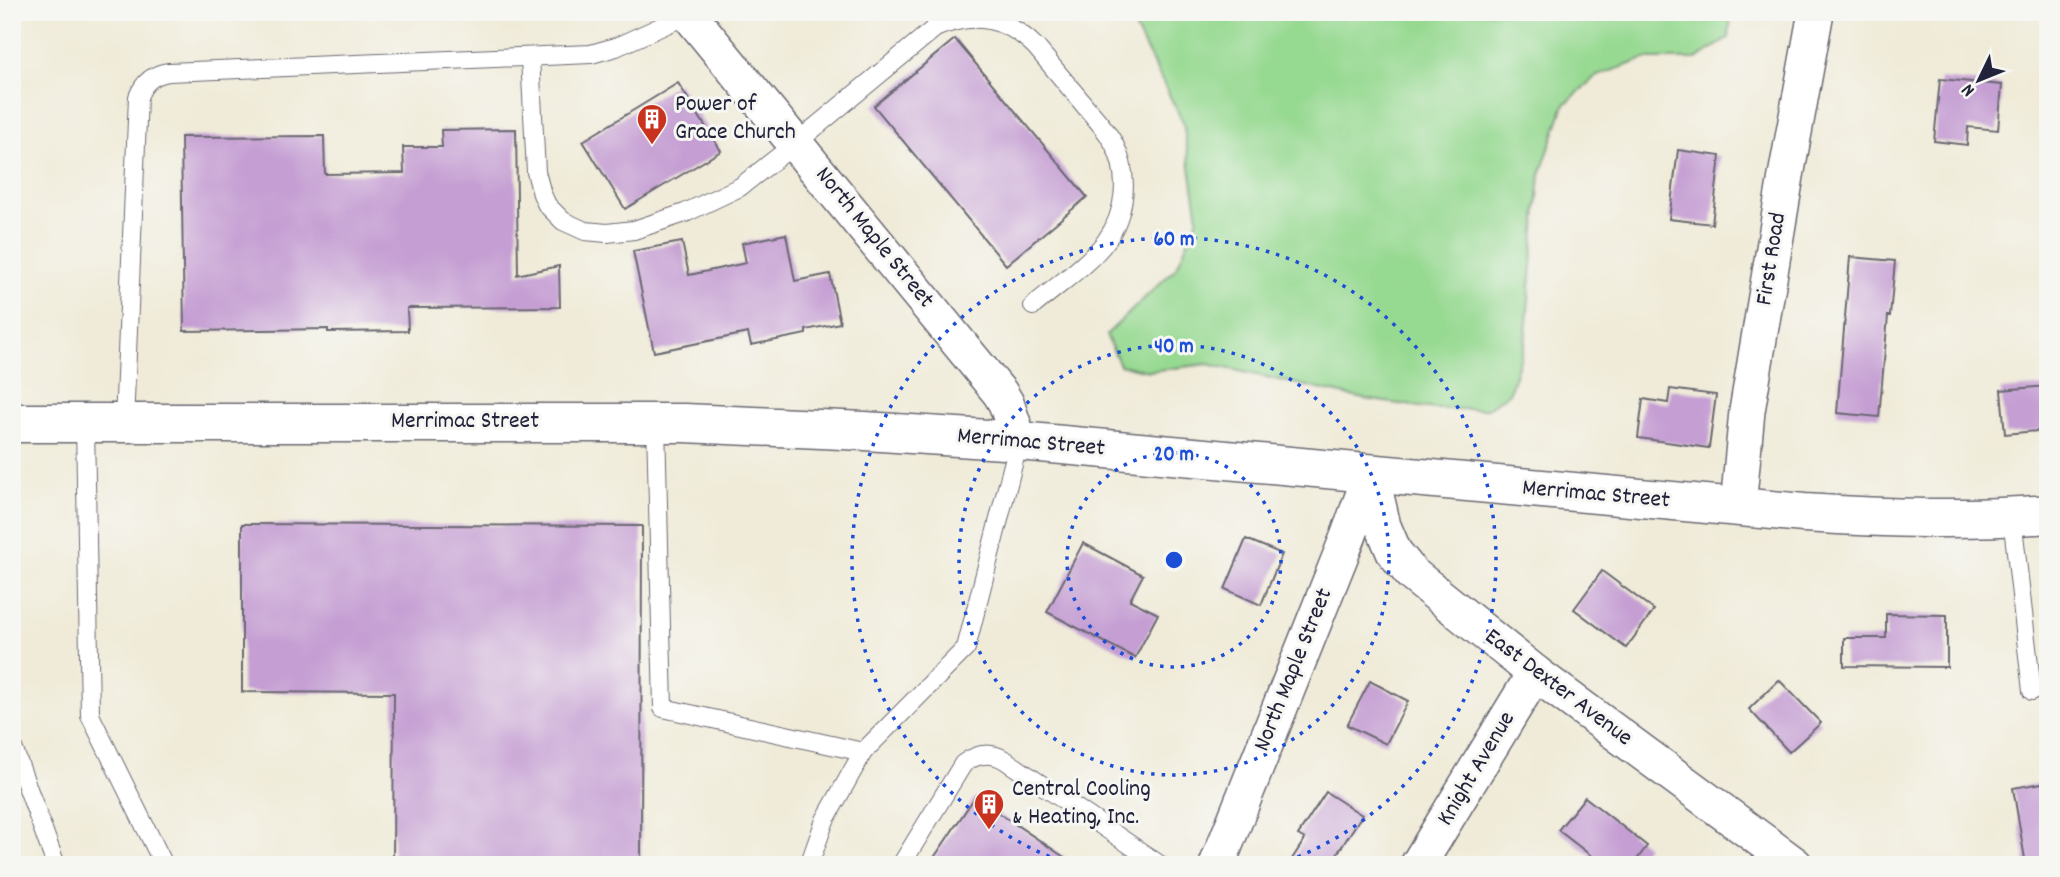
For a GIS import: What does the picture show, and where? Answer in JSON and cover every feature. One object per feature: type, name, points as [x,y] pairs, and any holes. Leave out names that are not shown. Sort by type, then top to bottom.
[{"type":"main road","name":"Merrimac Street","points":[[12,423],[656,423],[865,431],[1018,441],[1738,508],[1905,518],[2030,516]]},
{"type":"street","name":"First Road","points":[[1738,508],[1749,397],[1816,12]]},
{"type":"street","name":"North Maple Street","points":[[688,13],[1000,393],[1006,403],[1018,441]]},
{"type":"street","name":"North Maple Street","points":[[1217,865],[1371,474]]},
{"type":"street","name":"East Dexter Avenue","points":[[1371,474],[1383,526],[1394,552],[1412,574],[1535,673],[1795,865]]},
{"type":"street","name":"Knight Avenue","points":[[1418,865],[1535,673]]},
{"type":"lane","points":[[124,423],[138,97],[148,81],[169,72],[600,52],[688,13]]},
{"type":"lane","points":[[530,57],[538,183],[547,205],[563,221],[585,231],[607,233],[634,230],[685,213],[740,187],[935,28],[950,22],[981,18],[1011,27],[1024,36],[1108,135],[1120,159],[1124,177],[1121,212],[1105,243],[1033,306]]},
{"type":"lane","points":[[85,423],[90,715],[164,865]]},
{"type":"lane","points":[[656,423],[663,708],[863,752]]},
{"type":"lane","points":[[809,865],[825,820],[863,752],[966,648],[1018,441]]},
{"type":"lane","points":[[2030,516],[2032,691]]},
{"type":"lane","points":[[12,745],[55,865]]},
{"type":"lane","points":[[901,865],[963,764],[986,754],[1005,760],[1160,865]]},
{"type":"green space","points":[[1127,12],[1731,12],[1729,38],[1696,59],[1644,59],[1595,77],[1564,105],[1540,175],[1525,344],[1509,393],[1486,409],[1435,409],[1364,399],[1208,364],[1149,371],[1120,365],[1106,335],[1177,267],[1198,218],[1183,122]]},
{"type":"building","points":[[955,39],[1087,197],[1006,265],[874,106]]},
{"type":"building","points":[[1940,79],[2002,85],[1998,130],[1968,127],[1967,145],[1934,141]]},
{"type":"building","name":"Power of Grace Church","points":[[678,83],[721,151],[625,209],[583,141]]},
{"type":"building","points":[[516,129],[516,275],[559,266],[560,307],[407,308],[408,331],[184,331],[181,137],[324,136],[325,174],[404,173],[403,147],[442,147],[441,130]]},
{"type":"building","points":[[1678,150],[1720,156],[1712,224],[1669,219]]},
{"type":"building","points":[[786,234],[795,281],[830,274],[840,323],[806,330],[806,334],[751,345],[748,333],[654,352],[633,251],[682,242],[689,275],[746,263],[742,243]]},
{"type":"building","points":[[1850,257],[1895,261],[1879,417],[1837,413]]},
{"type":"building","points":[[2048,386],[2048,430],[2005,434],[2001,390]]},
{"type":"building","points":[[1670,389],[1716,395],[1709,448],[1638,438],[1643,399],[1668,403]]},
{"type":"building","points":[[242,524],[642,526],[641,865],[393,865],[394,693],[242,692]]},
{"type":"building","points":[[1246,539],[1282,554],[1261,605],[1225,589]]},
{"type":"building","points":[[1083,543],[1143,575],[1130,600],[1158,614],[1135,658],[1047,612]]},
{"type":"building","points":[[1602,571],[1654,610],[1626,648],[1574,609]]},
{"type":"building","points":[[1886,614],[1947,615],[1947,667],[1844,666],[1844,638],[1886,638]]},
{"type":"building","points":[[1779,680],[1821,723],[1789,752],[1749,709]]},
{"type":"building","points":[[1370,681],[1408,701],[1386,744],[1347,725]]},
{"type":"building","points":[[2048,782],[2048,865],[2026,865],[2013,788]]},
{"type":"building","points":[[1326,792],[1362,815],[1330,865],[1288,865],[1305,839],[1298,835]]},
{"type":"building","name":"Central Cooling & Heating, Inc.","points":[[975,797],[1076,865],[929,865]]},
{"type":"building","points":[[1585,797],[1647,846],[1633,865],[1603,865],[1558,830]]},
{"type":"place","name":"Power of Grace Church","points":[[652,146]]},
{"type":"place","name":"Central Cooling & Heating, Inc.","points":[[989,831]]}]
